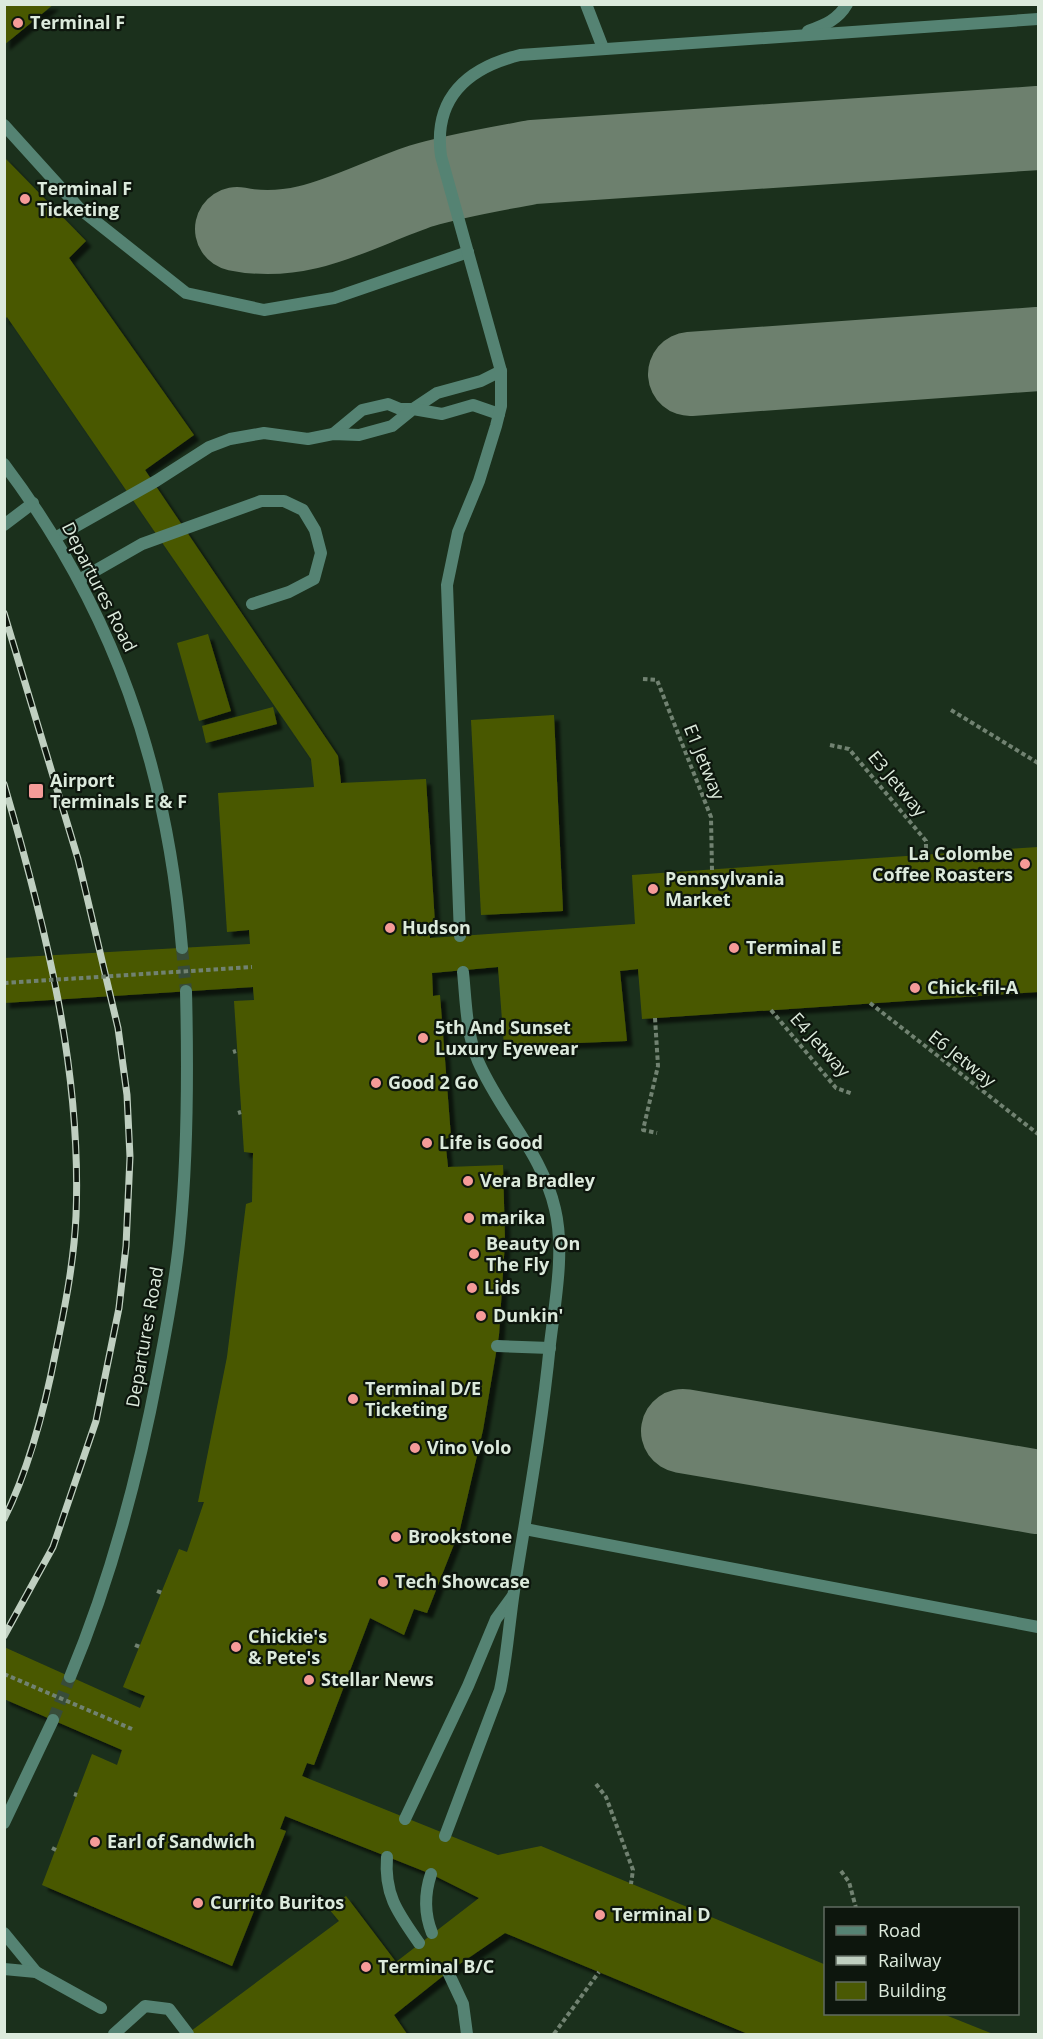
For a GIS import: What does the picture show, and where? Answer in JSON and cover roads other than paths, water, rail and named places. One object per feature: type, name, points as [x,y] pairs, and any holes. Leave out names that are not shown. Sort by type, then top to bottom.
[{"type":"street","points":[[586,4],[603,48]]},
{"type":"street","points":[[796,36],[827,24],[842,14],[847,4]]},
{"type":"street","points":[[460,936],[447,585],[458,532],[487,460],[499,414],[501,371],[448,188],[438,136],[452,95],[477,70],[494,62],[520,55],[1038,20]]},
{"type":"street","points":[[4,125],[80,209],[186,293],[264,310],[334,298],[468,252]]},
{"type":"street","points":[[55,538],[156,481],[209,447],[230,439],[264,433],[308,439],[333,434],[359,435],[392,426],[413,408],[437,393],[481,381],[501,371]]},
{"type":"street","points":[[333,434],[362,410],[388,404],[399,409],[413,408],[442,414],[473,405],[499,414]]},
{"type":"street","name":"Departures Road","points":[[4,464],[33,503],[79,580],[116,655],[133,697],[147,744],[166,831],[182,948]]},
{"type":"street","points":[[79,580],[142,544],[261,501],[284,501],[303,510],[315,530],[321,553],[314,579],[289,592],[252,604]]},
{"type":"street","points":[[4,525],[33,503]]},
{"type":"street","points":[[445,1836],[500,1690],[540,1440],[558,1245],[556,1212],[549,1184],[493,1092],[477,1059],[468,1027],[463,972]]},
{"type":"street","name":"Departures Road","points":[[70,1677],[89,1632],[125,1520],[164,1345],[180,1235],[185,1172],[186,991]]},
{"type":"street","points":[[497,1346],[550,1348]]},
{"type":"street","points":[[525,1529],[1038,1627]]},
{"type":"street","points":[[405,1820],[468,1686],[496,1619],[514,1593]]},
{"type":"street","points":[[4,1823],[53,1720]]},
{"type":"street","points":[[387,1857],[386,1882],[392,1900],[419,1943]]},
{"type":"street","points":[[431,1874],[425,1903],[426,1918],[432,1934]]},
{"type":"street","points":[[4,1933],[36,1972],[101,2008]]},
{"type":"street","points":[[4,1969],[36,1972]]},
{"type":"street","points":[[448,1976],[463,2004],[467,2034]]},
{"type":"street","points":[[114,2034],[145,2006],[169,2009],[188,2034]]},
{"type":"tunnel","points":[[182,948],[186,991]]},
{"type":"tunnel","points":[[53,1720],[70,1677]]},
{"type":"railway","points":[[4,613],[78,859],[118,1028],[127,1095],[130,1157],[126,1246],[119,1308],[96,1421],[53,1547],[4,1636]]},
{"type":"railway","points":[[4,784],[33,890],[58,998],[67,1052],[76,1161],[76,1216],[73,1250],[59,1334],[36,1436],[22,1479],[4,1519]]},
{"type":"place","name":"Terminal F","points":[[18,23]]},
{"type":"place","name":"Terminal F Ticketing","points":[[25,199]]},
{"type":"place","name":"Airport Terminals E & F","points":[[36,791]]},
{"type":"place","name":"La Colombe Coffee Roasters","points":[[1025,864]]},
{"type":"place","name":"Pennsylvania Market","points":[[653,889]]},
{"type":"place","name":"Hudson","points":[[390,928]]},
{"type":"place","name":"Terminal E","points":[[734,948]]},
{"type":"place","name":"Chick-fil-A","points":[[915,988]]},
{"type":"place","name":"5th And Sunset Luxury Eyewear","points":[[423,1038]]},
{"type":"place","name":"Good 2 Go","points":[[376,1083]]},
{"type":"place","name":"Life is Good","points":[[427,1143]]},
{"type":"place","name":"Vera Bradley","points":[[468,1181]]},
{"type":"place","name":"marika","points":[[469,1218]]},
{"type":"place","name":"Beauty On The Fly","points":[[474,1254]]},
{"type":"place","name":"Lids","points":[[472,1288]]},
{"type":"place","name":"Dunkin'","points":[[481,1316]]},
{"type":"place","name":"Terminal D/E Ticketing","points":[[353,1399]]},
{"type":"place","name":"Vino Volo","points":[[415,1448]]},
{"type":"place","name":"Brookstone","points":[[396,1537]]},
{"type":"place","name":"Tech Showcase","points":[[383,1582]]},
{"type":"place","name":"Chickie's & Pete's","points":[[236,1647]]},
{"type":"place","name":"Stellar News","points":[[309,1680]]},
{"type":"place","name":"Earl of Sandwich","points":[[95,1842]]},
{"type":"place","name":"Currito Buritos","points":[[198,1903]]},
{"type":"place","name":"Terminal D","points":[[600,1915]]},
{"type":"place","name":"Terminal B/C","points":[[366,1967]]}]
